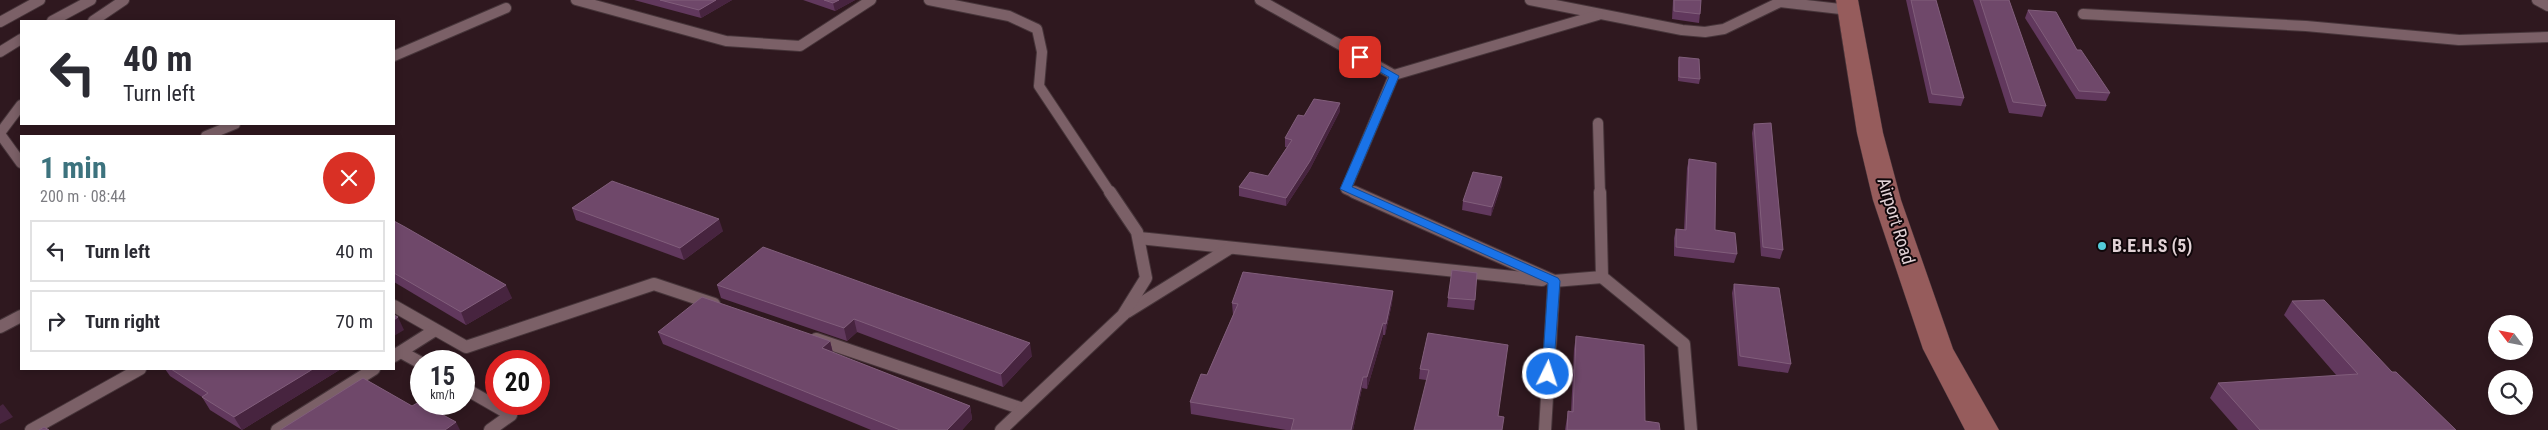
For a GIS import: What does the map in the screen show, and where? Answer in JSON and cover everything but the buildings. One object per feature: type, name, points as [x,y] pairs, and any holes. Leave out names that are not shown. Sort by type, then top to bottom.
[{"type":"main road","name":"Airport Road","points":[[1848,5],[1870,133],[1888,200],[1938,349],[1982,430]]},
{"type":"lane","points":[[0,22],[40,0]]},
{"type":"lane","points":[[54,20],[91,0]]},
{"type":"lane","points":[[95,20],[124,0]]},
{"type":"lane","points":[[576,0],[726,41],[800,46],[871,0]]},
{"type":"lane","points":[[929,0],[1009,16],[1037,29],[1042,52],[1040,86],[1138,232],[1146,278],[1123,315]]},
{"type":"lane","points":[[1260,0],[1394,76],[1600,14]]},
{"type":"lane","points":[[1530,0],[1682,30],[1705,32],[1724,29],[1780,2],[1848,5]]},
{"type":"lane","points":[[2537,0],[2548,6]]},
{"type":"lane","points":[[395,56],[506,8]]},
{"type":"lane","points":[[2083,14],[2306,26],[2459,40],[2548,37]]},
{"type":"lane","points":[[0,52],[20,40]]},
{"type":"lane","points":[[1394,76],[1346,189],[1554,281]]},
{"type":"lane","points":[[20,106],[0,134],[20,162]]},
{"type":"lane","points":[[1598,123],[1602,277]]},
{"type":"lane","points":[[208,135],[233,125]]},
{"type":"lane","points":[[1139,238],[1554,281],[1602,277],[1684,344],[1691,430]]},
{"type":"lane","points":[[1001,430],[1123,315],[1230,248]]},
{"type":"lane","points":[[1545,430],[1554,281]]},
{"type":"lane","points":[[395,307],[466,347],[654,284],[730,310]]},
{"type":"lane","points":[[0,327],[20,317]]},
{"type":"lane","points":[[397,354],[435,330]]},
{"type":"lane","points":[[806,335],[1023,408]]},
{"type":"lane","points":[[397,354],[410,359]]},
{"type":"lane","points":[[31,430],[138,370]]},
{"type":"lane","points":[[277,430],[372,370]]},
{"type":"lane","points":[[475,394],[511,415],[490,430]]},
{"type":"place","name":"B.E.H.S (5)","points":[[2102,246]]},
{"type":"route","points":[[1360,57],[1394,76],[1346,189],[1554,281],[1548,374]]}]
